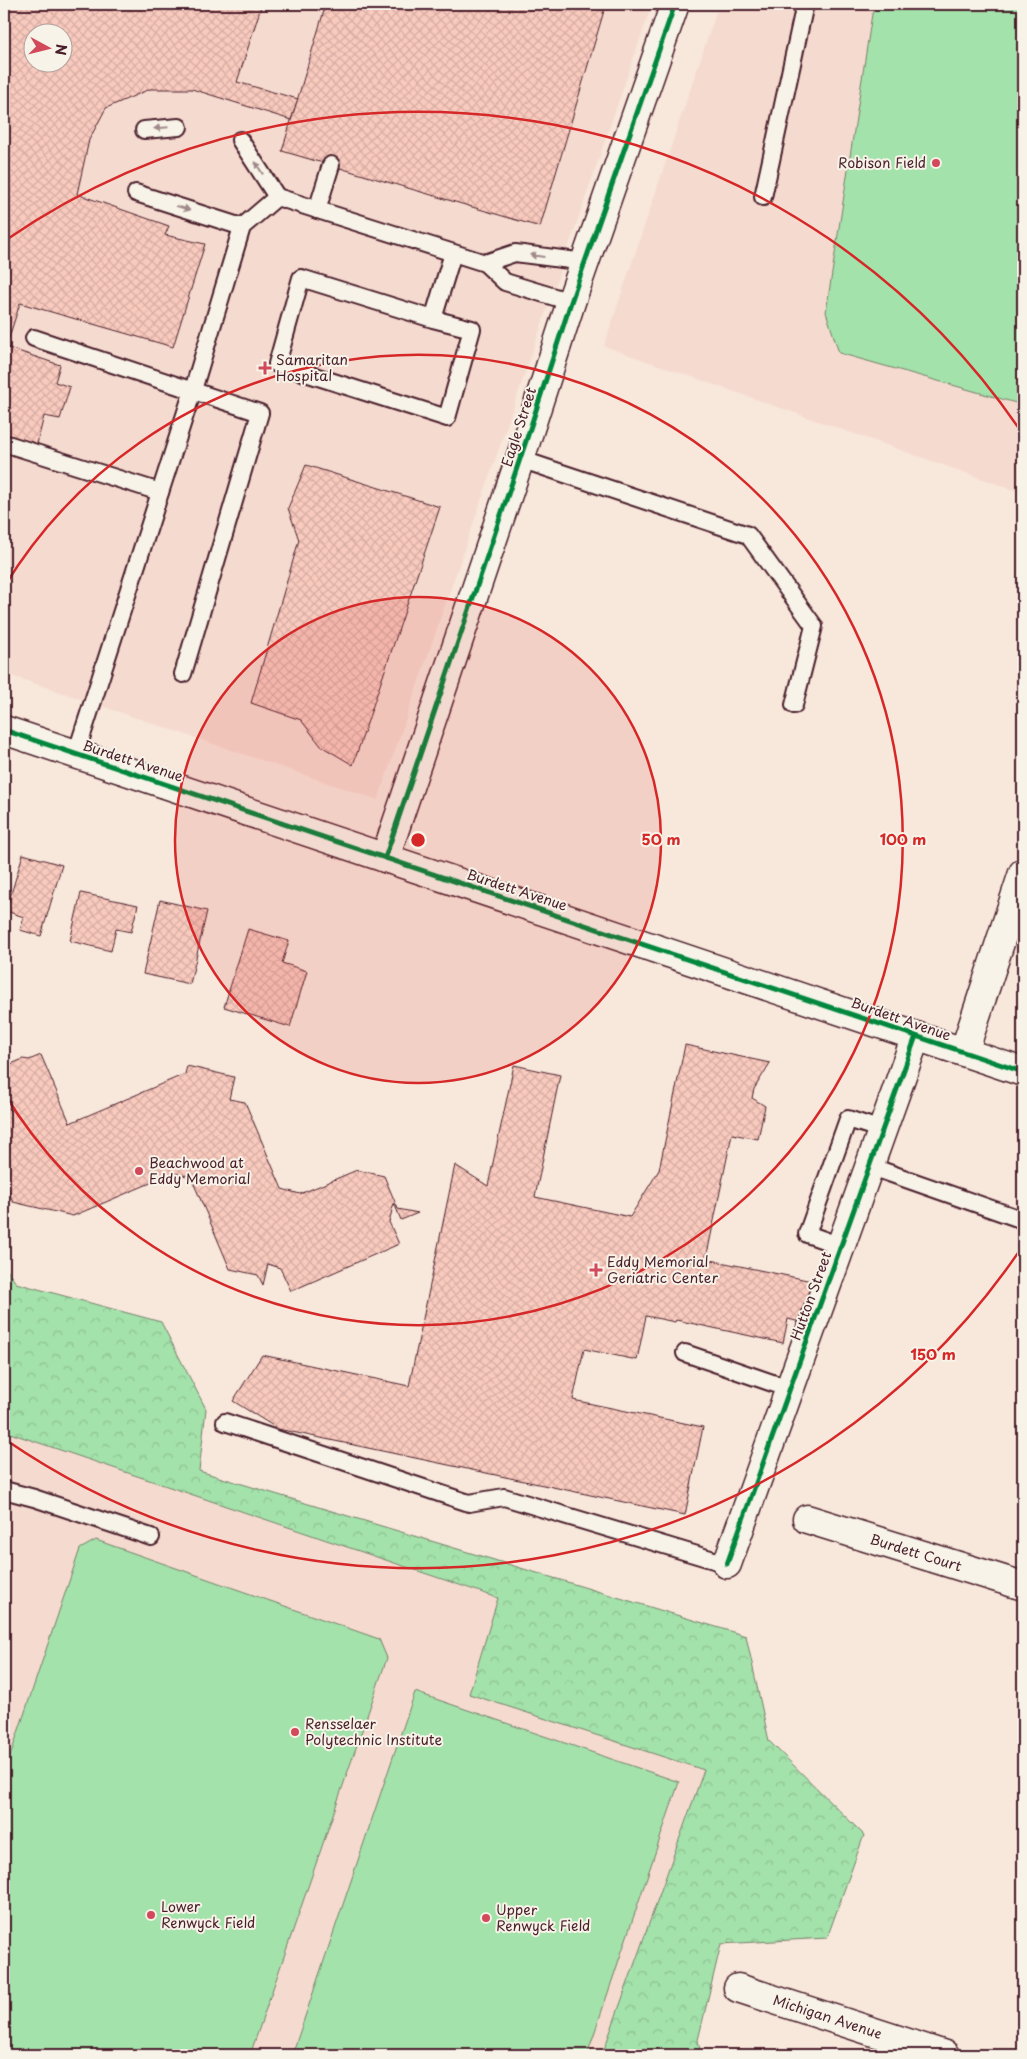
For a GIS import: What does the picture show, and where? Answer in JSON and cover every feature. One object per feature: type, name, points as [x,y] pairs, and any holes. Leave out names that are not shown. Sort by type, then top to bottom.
[{"type":"street","name":"Eagle Street","points":[[385,858],[571,302],[675,4]]},
{"type":"street","name":"Burdett Avenue","points":[[4,730],[1023,1072]]},
{"type":"street","points":[[964,1052],[1023,873]]},
{"type":"street","name":"Hutton Street","points":[[727,1564],[916,1036]]},
{"type":"street","name":"Burdett Court","points":[[807,1519],[1023,1586]]},
{"type":"street","name":"Michigan Avenue","points":[[738,1988],[945,2055]]},
{"type":"lane","points":[[763,197],[805,4]]},
{"type":"lane","points":[[144,130],[179,127]]},
{"type":"lane","points":[[240,140],[277,197],[485,263],[505,282],[571,302]]},
{"type":"lane","points":[[318,210],[331,165]]},
{"type":"lane","points":[[136,193],[242,228]]},
{"type":"lane","points":[[76,754],[193,390],[242,228],[277,197]]},
{"type":"lane","points":[[433,319],[453,253]]},
{"type":"lane","points":[[485,263],[515,253],[585,262]]},
{"type":"lane","points":[[301,278],[433,319],[472,329],[447,418],[277,364],[301,278]]},
{"type":"lane","points":[[34,338],[260,414],[183,674]]},
{"type":"lane","points":[[4,443],[160,492]]},
{"type":"lane","points":[[520,459],[748,535],[814,626],[794,705]]},
{"type":"lane","points":[[841,1246],[807,1234],[810,1225],[848,1119],[882,1130]]},
{"type":"lane","points":[[869,1166],[1023,1220]]},
{"type":"lane","points":[[685,1353],[790,1389]]},
{"type":"lane","points":[[225,1422],[469,1502],[504,1497],[727,1564]]},
{"type":"lane","points":[[4,1490],[34,1498],[151,1537]]},
{"type":"shaded area","name":"Samaritan Hospital","points":[[4,4],[652,4],[378,800],[4,673]]},
{"type":"shaded area","points":[[719,4],[1023,4],[1023,493],[604,346]]},
{"type":"shaded area","name":"Rensselaer Polytechnic Institute","points":[[4,1431],[498,1599],[469,1694],[704,1770],[602,2055],[4,2055]]},
{"type":"green space","name":"Robison Field","points":[[876,4],[1023,4],[1023,405],[839,353],[826,312],[872,14]]},
{"type":"green space","points":[[4,1266],[16,1283],[161,1322],[206,1409],[199,1471],[746,1636],[769,1741],[864,1835],[827,1938],[721,1944],[698,2040],[701,2055],[602,2055],[704,1770],[469,1694],[498,1598],[4,1431]]},
{"type":"green space","name":"Lower Renwyck Field","points":[[96,1540],[379,1639],[387,1658],[250,2055],[4,2055],[4,1774],[80,1549]]},
{"type":"green space","name":"Upper Renwyck Field","points":[[415,1692],[679,1782],[587,2055],[292,2055]]},
{"type":"building","points":[[4,4],[262,4],[237,82],[298,99],[291,120],[192,89],[150,89],[106,108],[89,140],[77,194],[169,226],[165,235],[205,244],[173,347],[20,303],[6,347],[60,365],[55,382],[70,387],[60,419],[44,416],[37,444],[4,434]]},
{"type":"building","points":[[326,4],[606,4],[540,227],[282,151]]},
{"type":"building","points":[[306,465],[440,507],[353,765],[321,746],[301,720],[251,703],[299,540],[288,508]]},
{"type":"building","points":[[23,854],[62,865],[41,936],[20,930],[24,917],[6,911]]},
{"type":"building","points":[[81,893],[138,905],[131,932],[116,929],[111,951],[70,941]]},
{"type":"building","points":[[160,900],[207,911],[190,984],[143,974]]},
{"type":"building","points":[[248,929],[289,941],[282,963],[307,971],[290,1027],[224,1007]]},
{"type":"building","name":"Eddy Memorial Geriatric Center","points":[[685,1045],[770,1063],[754,1089],[752,1098],[765,1106],[758,1139],[732,1134],[706,1259],[812,1281],[804,1323],[788,1319],[783,1343],[676,1320],[675,1322],[646,1316],[637,1360],[584,1349],[573,1400],[703,1427],[685,1515],[278,1429],[233,1401],[262,1355],[409,1386],[455,1165],[488,1186],[514,1065],[560,1075],[535,1197],[630,1217],[659,1170]]},
{"type":"building","name":"Beachwood at Eddy Memorial","points":[[41,1055],[70,1123],[185,1074],[187,1066],[234,1077],[229,1099],[245,1102],[282,1189],[300,1194],[357,1170],[384,1176],[398,1209],[418,1213],[401,1220],[394,1203],[389,1222],[399,1244],[291,1291],[280,1268],[268,1264],[263,1285],[258,1275],[230,1269],[191,1177],[174,1173],[73,1216],[13,1202],[4,1180],[4,1067],[23,1059],[29,1060]]},
{"type":"cycle path","points":[[385,858],[571,302],[675,4]]},
{"type":"cycle path","points":[[4,730],[1023,1072]]},
{"type":"cycle path","points":[[727,1564],[916,1036]]},
{"type":"place","name":"Robison Field","points":[[936,163]]},
{"type":"place","name":"Samaritan Hospital","points":[[265,368]]},
{"type":"place","name":"Beachwood at Eddy Memorial","points":[[139,1171]]},
{"type":"place","name":"Eddy Memorial Geriatric Center","points":[[596,1270]]},
{"type":"place","name":"Rensselaer Polytechnic Institute","points":[[295,1732]]},
{"type":"place","name":"Lower Renwyck Field","points":[[151,1915]]},
{"type":"place","name":"Upper Renwyck Field","points":[[486,1918]]}]
